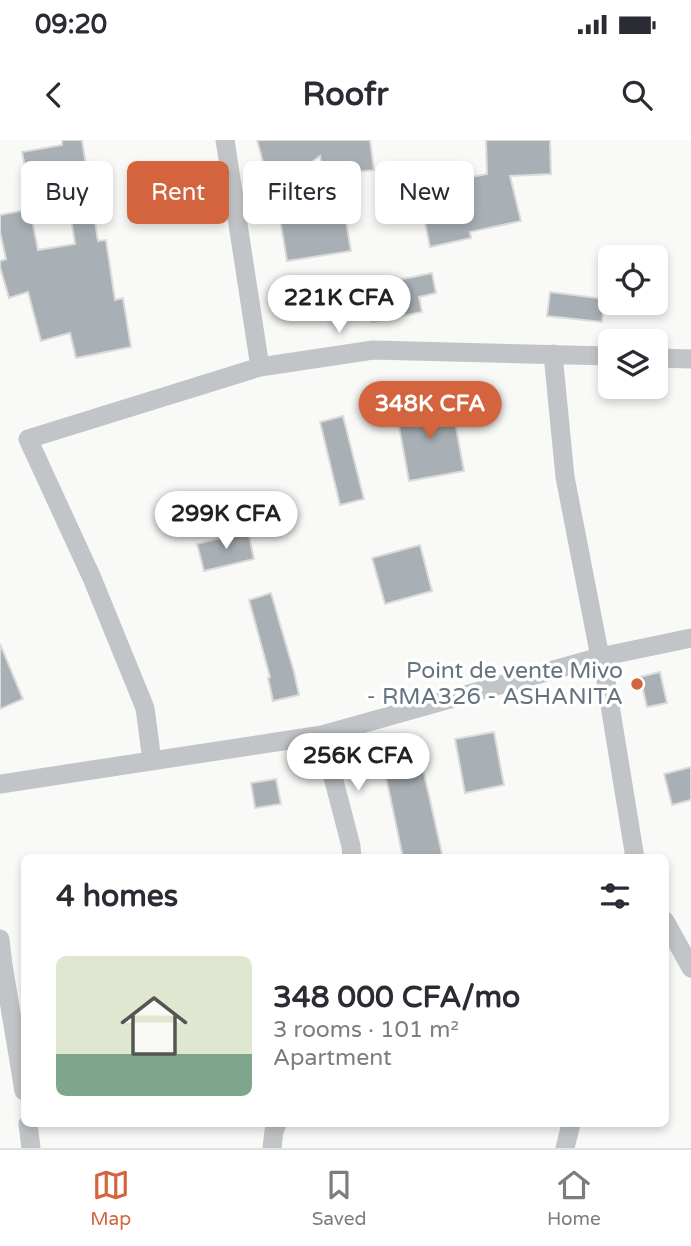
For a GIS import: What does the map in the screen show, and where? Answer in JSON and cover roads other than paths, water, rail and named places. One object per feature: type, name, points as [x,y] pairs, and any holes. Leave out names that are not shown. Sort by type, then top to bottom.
[{"type":"street","points":[[225,140],[260,368]]},
{"type":"street","points":[[152,761],[145,708],[92,578],[28,439],[260,368],[373,350],[598,356]]},
{"type":"street","points":[[553,354],[565,477],[606,681],[634,854]]},
{"type":"street","points":[[668,358],[691,359]]},
{"type":"street","points":[[0,784],[322,735],[600,657],[691,638]]},
{"type":"street","points":[[322,735],[352,854]]},
{"type":"street","points":[[669,928],[691,968]]},
{"type":"street","points":[[0,939],[21,1073]]},
{"type":"street","points":[[28,1127],[31,1148]]},
{"type":"street","points":[[272,1148],[276,1127]]},
{"type":"street","points":[[565,1148],[569,1127]]},
{"type":"place","name":"Point de vente Mivo - RMA326 - ASHANITA","points":[[637,684]]}]
